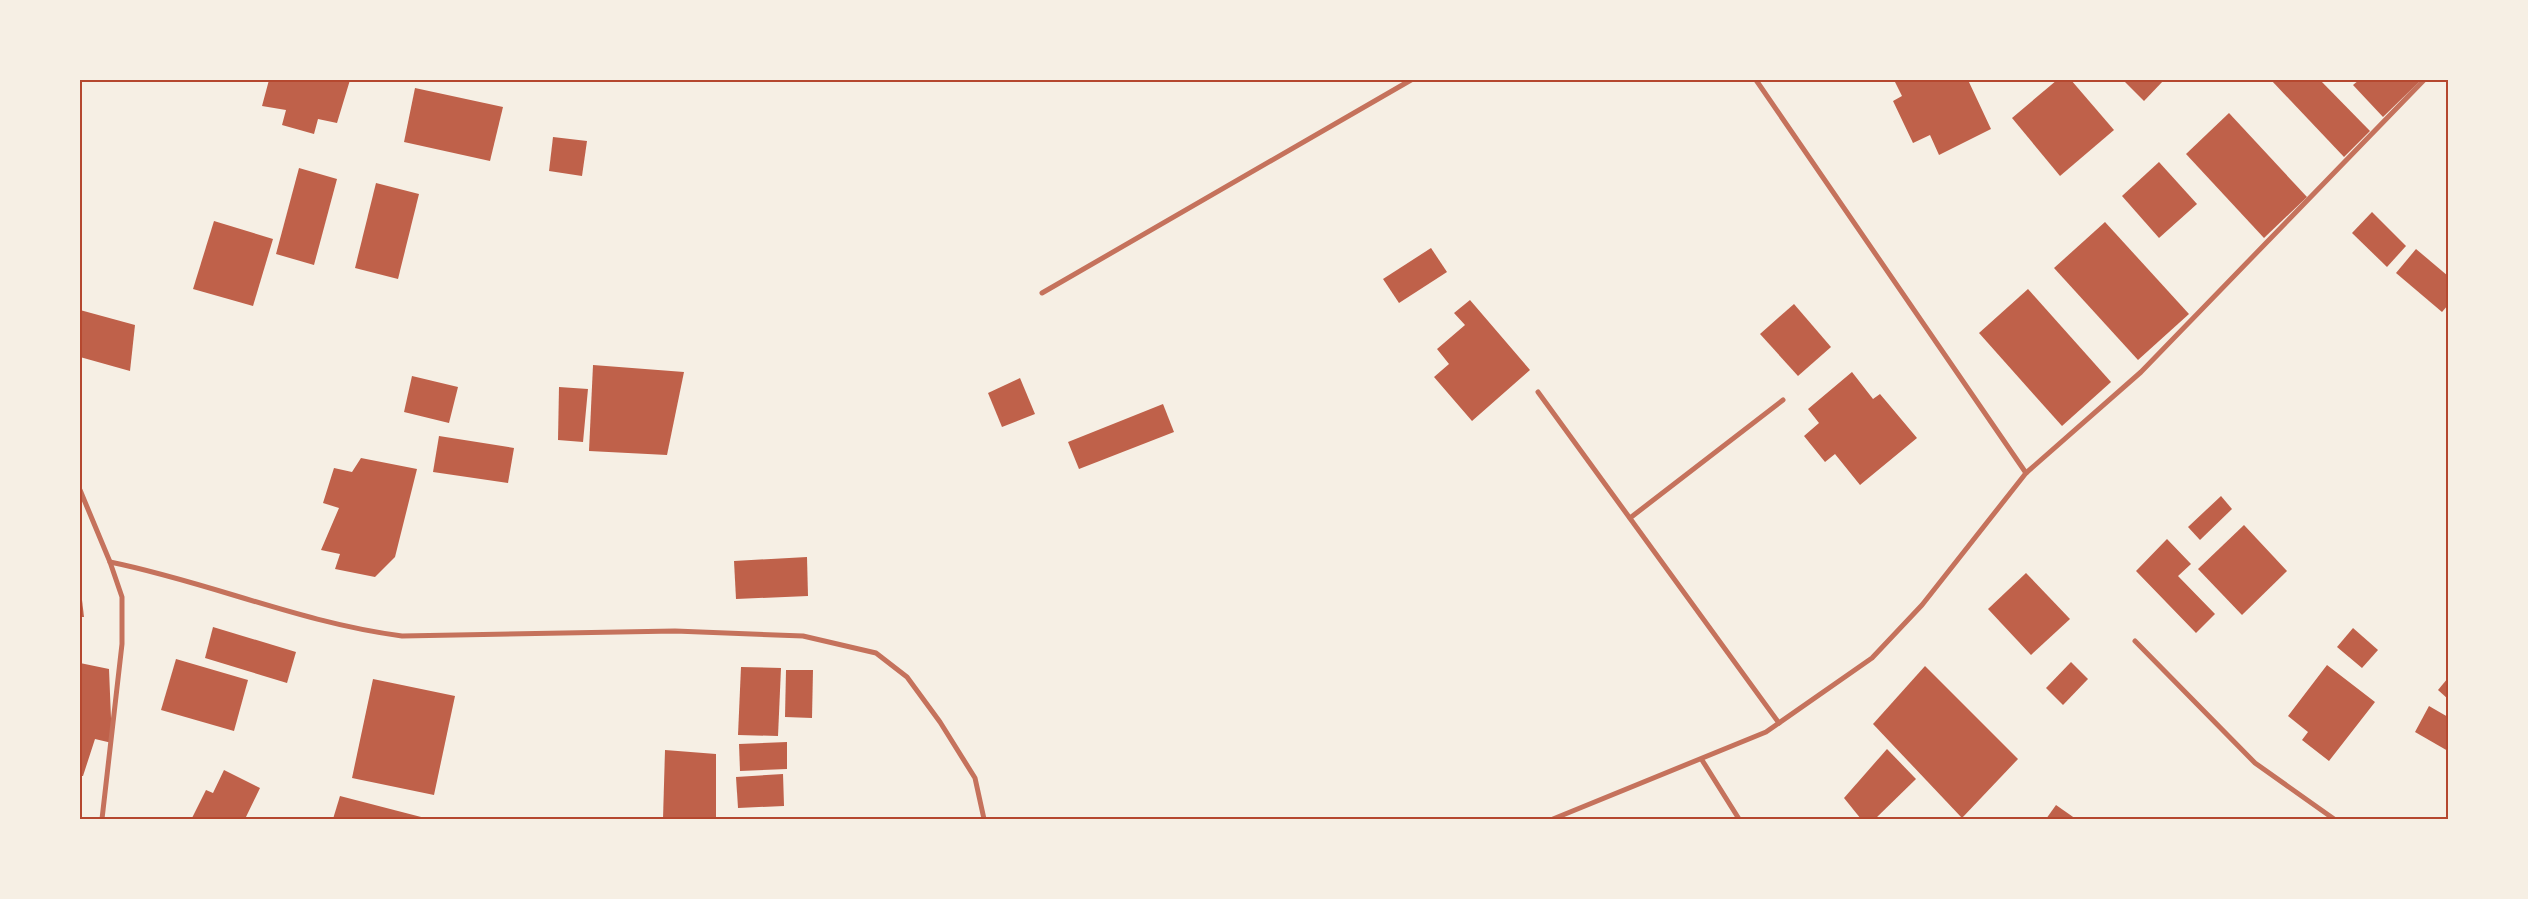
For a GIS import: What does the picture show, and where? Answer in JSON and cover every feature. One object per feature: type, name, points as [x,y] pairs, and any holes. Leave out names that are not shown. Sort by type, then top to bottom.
[{"type":"street","points":[[1042,293],[1411,80]]},
{"type":"street","points":[[1756,80],[2026,473]]},
{"type":"street","points":[[1553,819],[1702,760],[1766,732],[1872,658],[1922,605],[2026,473],[2141,372],[2424,80]]},
{"type":"street","points":[[1538,392],[1779,723]]},
{"type":"street","points":[[1630,518],[1783,400]]},
{"type":"street","points":[[80,490],[122,596],[122,644],[102,819]]},
{"type":"street","points":[[110,562],[161,572],[290,613],[365,632],[402,636],[425,634],[482,635],[675,631],[803,636],[876,653],[907,677],[940,722],[975,778],[984,819]]},
{"type":"street","points":[[2135,641],[2255,763],[2334,819]]},
{"type":"street","points":[[1702,760],[1739,819]]},
{"type":"building","points":[[269,80],[350,80],[337,123],[318,119],[314,134],[282,125],[286,110],[262,106]]},
{"type":"building","points":[[1894,80],[1968,80],[1991,129],[1939,155],[1930,135],[1913,143],[1893,101],[1902,96]]},
{"type":"building","points":[[2057,80],[2071,80],[2114,130],[2060,176],[2012,118]]},
{"type":"building","points":[[2123,80],[2164,80],[2144,101]]},
{"type":"building","points":[[2271,80],[2320,80],[2370,131],[2344,157]]},
{"type":"building","points":[[2359,80],[2421,80],[2383,117],[2353,85]]},
{"type":"building","points":[[415,88],[503,107],[490,161],[404,142]]},
{"type":"building","points":[[2229,113],[2307,197],[2264,238],[2186,154]]},
{"type":"building","points":[[553,137],[587,141],[582,176],[549,171]]},
{"type":"building","points":[[2159,162],[2197,204],[2159,238],[2122,196]]},
{"type":"building","points":[[299,168],[337,179],[314,265],[276,254]]},
{"type":"building","points":[[376,183],[419,194],[398,279],[355,268]]},
{"type":"building","points":[[2372,212],[2406,246],[2387,267],[2352,233]]},
{"type":"building","points":[[214,221],[273,239],[253,306],[193,289]]},
{"type":"building","points":[[2105,222],[2189,314],[2138,360],[2054,268]]},
{"type":"building","points":[[1431,248],[1447,272],[1399,303],[1383,279]]},
{"type":"building","points":[[2416,249],[2448,276],[2448,305],[2442,312],[2396,273]]},
{"type":"building","points":[[2028,289],[2111,382],[2062,426],[1979,333]]},
{"type":"building","points":[[1470,300],[1530,370],[1472,421],[1434,377],[1449,364],[1437,349],[1465,325],[1454,313]]},
{"type":"building","points":[[1794,304],[1831,347],[1798,376],[1760,334]]},
{"type":"building","points":[[80,310],[135,325],[130,371],[80,357]]},
{"type":"building","points":[[593,365],[684,372],[667,455],[589,451]]},
{"type":"building","points":[[1852,372],[1873,399],[1880,394],[1917,438],[1860,485],[1835,454],[1825,462],[1804,436],[1819,423],[1808,409]]},
{"type":"building","points":[[412,376],[458,387],[449,423],[404,412]]},
{"type":"building","points":[[1020,378],[1035,414],[1002,427],[988,393]]},
{"type":"building","points":[[559,387],[588,389],[583,442],[558,440]]},
{"type":"building","points":[[1163,404],[1174,432],[1079,469],[1068,442]]},
{"type":"building","points":[[439,436],[514,448],[508,483],[433,472]]},
{"type":"building","points":[[361,458],[417,469],[395,557],[375,577],[335,569],[340,554],[321,550],[339,508],[323,503],[334,468],[352,472]]},
{"type":"building","points":[[2221,496],[2232,509],[2200,540],[2188,527]]},
{"type":"building","points":[[2244,525],[2287,571],[2242,615],[2198,569]]},
{"type":"building","points":[[2167,539],[2191,564],[2178,576],[2215,614],[2196,633],[2136,571]]},
{"type":"building","points":[[807,557],[808,596],[736,599],[734,561]]},
{"type":"building","points":[[2026,573],[2070,619],[2031,655],[1988,609]]},
{"type":"building","points":[[80,583],[84,617],[80,617]]},
{"type":"building","points":[[213,627],[296,652],[287,683],[205,658]]},
{"type":"building","points":[[2353,628],[2378,650],[2362,668],[2337,647]]},
{"type":"building","points":[[176,659],[248,680],[234,731],[161,710]]},
{"type":"building","points":[[2071,662],[2088,679],[2063,705],[2046,688]]},
{"type":"building","points":[[80,663],[109,669],[112,743],[95,739],[83,776],[80,776]]},
{"type":"building","points":[[2327,665],[2375,702],[2329,761],[2302,740],[2308,732],[2288,716]]},
{"type":"building","points":[[1925,666],[2018,759],[1962,818],[1873,724]]},
{"type":"building","points":[[741,667],[781,668],[778,736],[738,735]]},
{"type":"building","points":[[786,670],[813,670],[812,718],[785,717]]},
{"type":"building","points":[[2448,678],[2448,699],[2438,690]]},
{"type":"building","points":[[373,679],[455,696],[434,795],[352,778]]},
{"type":"building","points":[[2429,706],[2448,717],[2448,751],[2415,732]]},
{"type":"building","points":[[787,742],[787,769],[740,771],[739,744]]},
{"type":"building","points":[[1887,749],[1916,779],[1875,819],[1861,819],[1844,798]]},
{"type":"building","points":[[665,750],[716,754],[716,819],[663,819]]},
{"type":"building","points":[[224,770],[260,788],[245,819],[192,818],[206,790],[213,793]]},
{"type":"building","points":[[783,774],[784,806],[738,808],[736,777]]},
{"type":"building","points":[[340,796],[425,818],[425,819],[333,819]]},
{"type":"building","points":[[2056,805],[2076,819],[2046,819]]}]
